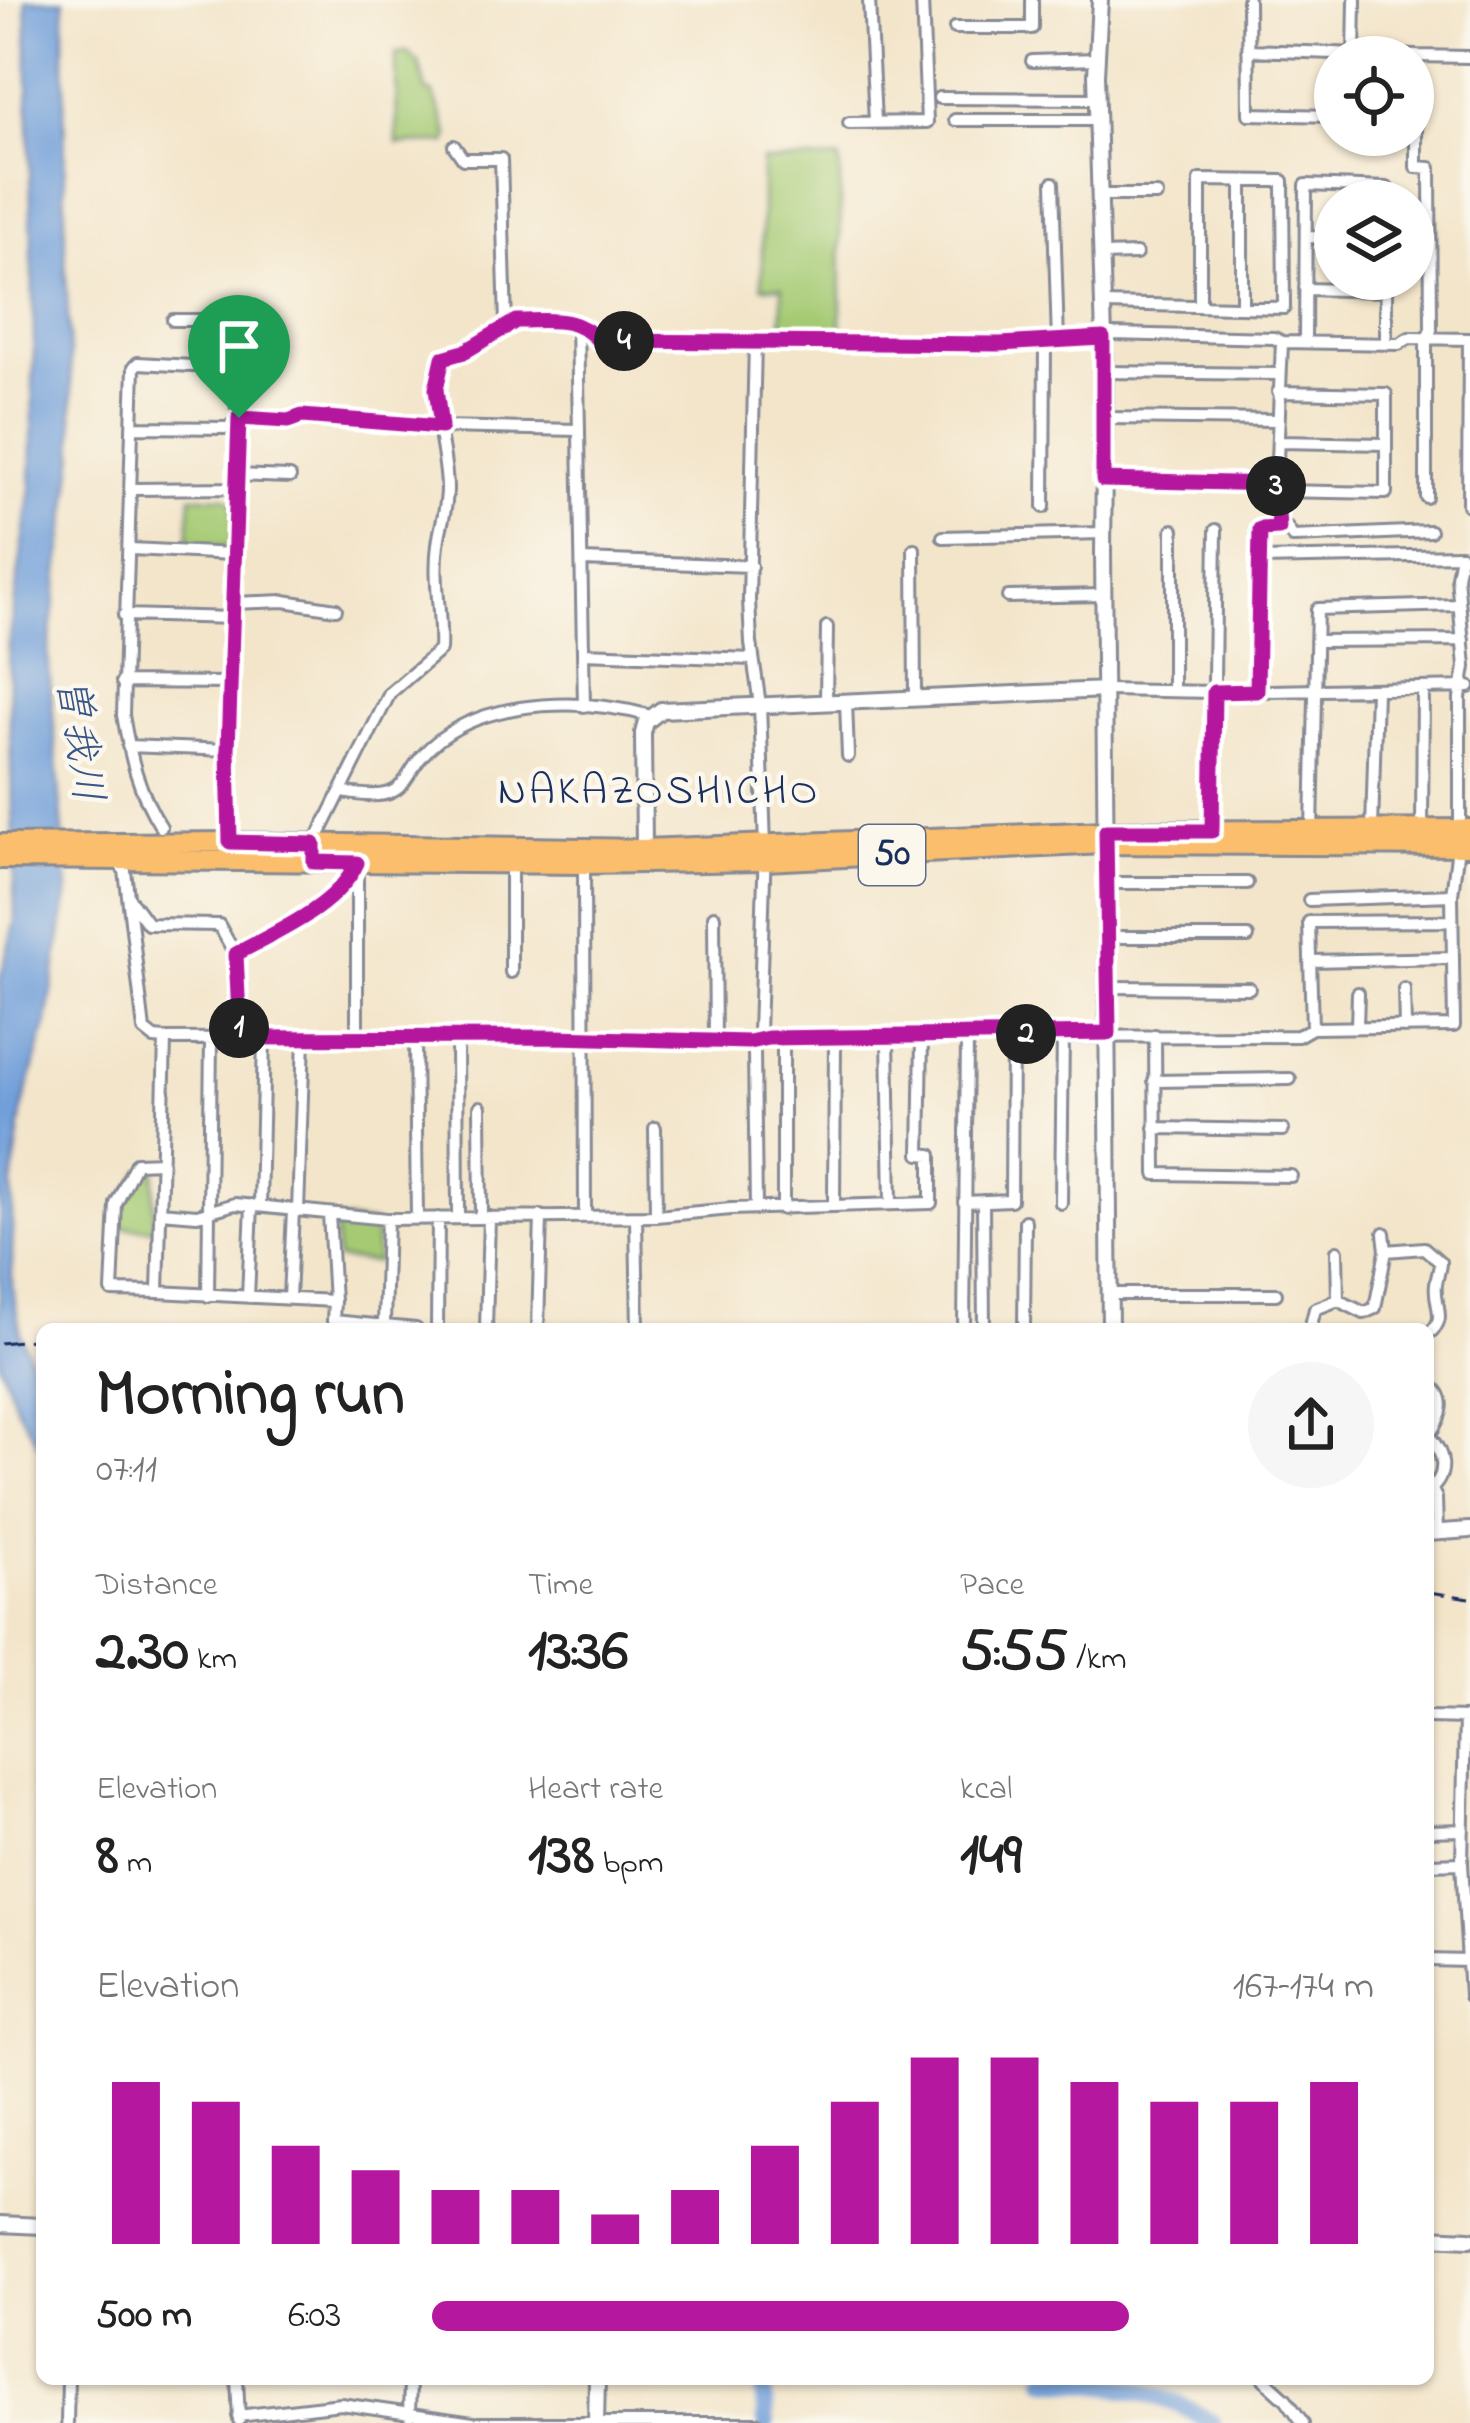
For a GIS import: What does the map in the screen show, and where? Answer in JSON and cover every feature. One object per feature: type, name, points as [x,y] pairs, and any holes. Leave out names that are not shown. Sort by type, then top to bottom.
[{"type":"main road","name":"50","points":[[357,854],[511,865],[584,864],[1212,831],[1422,829],[1464,837]]},
{"type":"main road","name":"50","points":[[1106,837],[1464,837]]},
{"type":"main road","name":"50","points":[[0,844],[111,854]]},
{"type":"main road","name":"50","points":[[0,859],[230,852],[644,849],[765,853]]},
{"type":"street","points":[[868,0],[875,122]]},
{"type":"street","points":[[849,124],[927,122],[922,0]]},
{"type":"street","points":[[955,28],[1032,28],[1033,0]]},
{"type":"street","points":[[1100,0],[1096,59],[1105,372],[1110,1323]]},
{"type":"street","points":[[1248,0],[1249,115],[1314,116]]},
{"type":"street","points":[[1354,36],[1355,0]]},
{"type":"street","points":[[1248,50],[1314,53]]},
{"type":"street","points":[[1434,56],[1470,57]]},
{"type":"street","points":[[1032,61],[1096,59]]},
{"type":"street","points":[[939,98],[1097,99]]},
{"type":"street","points":[[956,120],[1098,120]]},
{"type":"street","points":[[454,146],[463,159],[501,159],[506,324]]},
{"type":"street","points":[[1416,156],[1416,167],[1430,167],[1426,497]]},
{"type":"street","points":[[1102,304],[1284,308],[1283,181],[1200,180],[1200,306]]},
{"type":"street","points":[[1242,181],[1242,308]]},
{"type":"street","points":[[1044,507],[1053,183]]},
{"type":"street","points":[[1305,342],[1306,185],[1314,185]]},
{"type":"street","points":[[1100,195],[1157,195]]},
{"type":"street","points":[[1306,237],[1314,237]]},
{"type":"street","points":[[1101,256],[1136,254]]},
{"type":"street","points":[[1305,290],[1314,289]]},
{"type":"street","points":[[1385,344],[1386,300]]},
{"type":"street","points":[[173,320],[217,320],[230,329],[234,350],[230,368],[239,418],[228,750],[230,852]]},
{"type":"street","points":[[577,323],[584,706]]},
{"type":"street","points":[[314,854],[390,693],[440,650],[438,544],[447,494],[436,389],[443,358],[464,352],[506,324],[577,323],[599,341],[1052,343],[1111,334],[1385,344],[1409,338],[1470,340],[1468,505]]},
{"type":"street","points":[[755,342],[751,566],[765,853],[756,1040],[756,1209]]},
{"type":"street","points":[[1279,528],[1276,488],[1282,342]]},
{"type":"street","points":[[161,827],[147,805],[128,746],[122,682],[131,550],[133,381],[138,363],[230,368]]},
{"type":"street","points":[[1105,372],[1279,374]]},
{"type":"street","points":[[1103,480],[1386,493],[1386,394],[1278,392]]},
{"type":"street","points":[[134,427],[228,428],[239,418],[288,421],[302,416],[441,427],[579,430]]},
{"type":"street","points":[[1105,418],[1278,420]]},
{"type":"street","points":[[1278,442],[1385,444]]},
{"type":"street","points":[[132,489],[290,478]]},
{"type":"street","points":[[1257,691],[1260,529],[1286,528],[1293,537],[1430,531]]},
{"type":"street","points":[[1173,530],[1173,691]]},
{"type":"street","points":[[1212,831],[1216,530]]},
{"type":"street","points":[[943,537],[1103,533]]},
{"type":"street","points":[[131,550],[233,554]]},
{"type":"street","points":[[914,550],[915,699]]},
{"type":"street","points":[[111,854],[125,871],[145,1030],[154,1038],[715,1042],[1109,1033],[1298,1036],[1312,1028],[1454,1026],[1452,895],[1464,837],[1467,667],[1459,605],[1461,555],[1260,559]]},
{"type":"street","points":[[582,560],[751,566]]},
{"type":"street","points":[[1008,597],[1103,595]]},
{"type":"street","points":[[234,603],[284,602],[336,609]]},
{"type":"street","points":[[1312,831],[1317,609],[1459,605]]},
{"type":"street","points":[[124,615],[233,618]]},
{"type":"street","points":[[826,703],[827,627]]},
{"type":"street","points":[[1316,641],[1463,640]]},
{"type":"street","points":[[584,653],[753,659]]},
{"type":"street","points":[[122,682],[230,683]]},
{"type":"street","points":[[644,849],[643,733],[651,716],[661,710],[1106,690],[1314,692],[1466,687]]},
{"type":"street","points":[[1422,829],[1423,688]]},
{"type":"street","points":[[1372,830],[1376,690]]},
{"type":"street","points":[[846,702],[848,756]]},
{"type":"street","points":[[343,792],[379,799],[398,789],[440,740],[505,711],[584,706],[651,716]]},
{"type":"street","points":[[128,746],[228,750]]},
{"type":"street","points":[[236,954],[305,915],[350,877],[357,854]]},
{"type":"street","points":[[357,854],[357,1037]]},
{"type":"street","points":[[584,864],[585,1216]]},
{"type":"street","points":[[511,865],[512,972]]},
{"type":"street","points":[[1106,883],[1246,883]]},
{"type":"street","points":[[126,894],[148,924],[219,925],[236,954],[240,1038]]},
{"type":"street","points":[[1309,900],[1452,895]]},
{"type":"street","points":[[714,916],[715,1042]]},
{"type":"street","points":[[1312,1028],[1309,922],[1452,921]]},
{"type":"street","points":[[1108,937],[1248,937]]},
{"type":"street","points":[[1310,961],[1453,958]]},
{"type":"street","points":[[1108,987],[1250,988]]},
{"type":"street","points":[[1404,989],[1405,1027]]},
{"type":"street","points":[[1357,1027],[1358,993]]},
{"type":"street","points":[[964,1202],[1011,1201],[1012,1034]]},
{"type":"street","points":[[1061,1203],[1064,1034]]},
{"type":"street","points":[[1155,1035],[1156,1174],[1291,1176]]},
{"type":"street","points":[[248,1297],[264,1038]]},
{"type":"street","points":[[289,1298],[304,1038]]},
{"type":"street","points":[[415,1038],[417,1218]]},
{"type":"street","points":[[457,1038],[458,1217]]},
{"type":"street","points":[[783,1038],[783,1209]]},
{"type":"street","points":[[834,1206],[835,1038]]},
{"type":"street","points":[[888,1038],[891,1203]]},
{"type":"street","points":[[964,1323],[967,1038]]},
{"type":"street","points":[[158,1292],[165,1039]]},
{"type":"street","points":[[208,1296],[211,1039]]},
{"type":"street","points":[[160,1212],[197,1215],[235,1204],[387,1219],[656,1216],[931,1203],[932,1155],[920,1154],[922,1039]]},
{"type":"street","points":[[1154,1082],[1290,1079]]},
{"type":"street","points":[[480,1107],[485,1323]]},
{"type":"street","points":[[655,1128],[656,1216]]},
{"type":"street","points":[[1155,1129],[1283,1130]]},
{"type":"street","points":[[162,1162],[136,1163],[116,1204],[112,1291],[334,1301]]},
{"type":"street","points":[[982,1201],[984,1323]]},
{"type":"street","points":[[329,1214],[334,1322],[359,1323]]},
{"type":"street","points":[[538,1323],[541,1216]]},
{"type":"street","points":[[636,1216],[638,1323]]},
{"type":"street","points":[[437,1323],[438,1218]]},
{"type":"street","points":[[384,1323],[387,1219]]},
{"type":"street","points":[[1024,1323],[1025,1221]]},
{"type":"street","points":[[1312,1323],[1315,1309],[1338,1300],[1364,1313],[1375,1308],[1386,1251],[1384,1233]]},
{"type":"street","points":[[1386,1251],[1424,1248],[1440,1262],[1436,1284],[1440,1321],[1434,1331]]},
{"type":"street","points":[[1336,1251],[1338,1300]]},
{"type":"street","points":[[1110,1294],[1276,1294]]},
{"type":"street","points":[[1434,1388],[1443,1406],[1434,1423]]},
{"type":"street","points":[[1434,1445],[1443,1461],[1434,1486]]},
{"type":"street","points":[[1434,1532],[1470,1530]]},
{"type":"street","points":[[1434,1717],[1467,1718],[1462,1863],[1470,1996]]},
{"type":"street","points":[[1434,1831],[1462,1830]]},
{"type":"street","points":[[1434,1864],[1462,1863]]},
{"type":"street","points":[[1434,1960],[1468,1961]]},
{"type":"street","points":[[0,2224],[36,2226]]},
{"type":"street","points":[[1434,2237],[1470,2239]]},
{"type":"street","points":[[67,2423],[68,2385]]},
{"type":"street","points":[[237,2385],[239,2420],[341,2404],[476,2423],[758,2423]]},
{"type":"street","points":[[409,2416],[410,2385]]},
{"type":"street","points":[[596,2422],[597,2385]]},
{"type":"street","points":[[1271,2385],[1304,2423]]},
{"type":"green space","points":[[407,52],[419,62],[426,91],[434,94],[449,136],[447,143],[397,144],[396,53]]},
{"type":"green space","points":[[840,159],[841,336],[782,337],[782,287],[762,287],[762,161]]},
{"type":"green space","points":[[191,496],[224,497],[233,503],[232,546],[188,546]]},
{"type":"green space","points":[[155,1170],[153,1229],[119,1227],[122,1201],[140,1171]]},
{"type":"green space","points":[[335,1219],[375,1223],[377,1262],[337,1259]]},
{"type":"water","points":[[26,0],[64,0],[65,255],[75,454],[48,655],[68,891],[47,1022],[23,1106],[12,1184],[12,1286],[21,1335],[36,1372],[36,1441],[16,1407],[0,1362],[0,980],[15,920],[8,645],[31,489],[34,339]]},
{"type":"waterway","points":[[763,2385],[766,2423]]},
{"type":"waterway","name":"曽我川","points":[[1103,2385],[1152,2394],[1212,2423]]},
{"type":"railway","points":[[0,1343],[36,1340]]},
{"type":"railway","points":[[1434,1593],[1470,1598]]},
{"type":"district","name":"NAKAZOSHICHO","points":[[659,792]]},
{"type":"route","points":[[516,321],[572,321],[589,329],[599,341],[1000,344],[1103,338],[1103,480],[1276,484],[1280,503],[1279,528],[1260,529],[1257,691],[1214,692],[1212,831],[1106,831],[1109,1033],[749,1042],[240,1038],[236,954],[305,915],[350,877],[357,863],[314,862],[314,844],[230,842],[228,750],[239,418],[288,421],[302,416],[441,427],[436,389],[443,358],[464,352],[516,321]]}]
